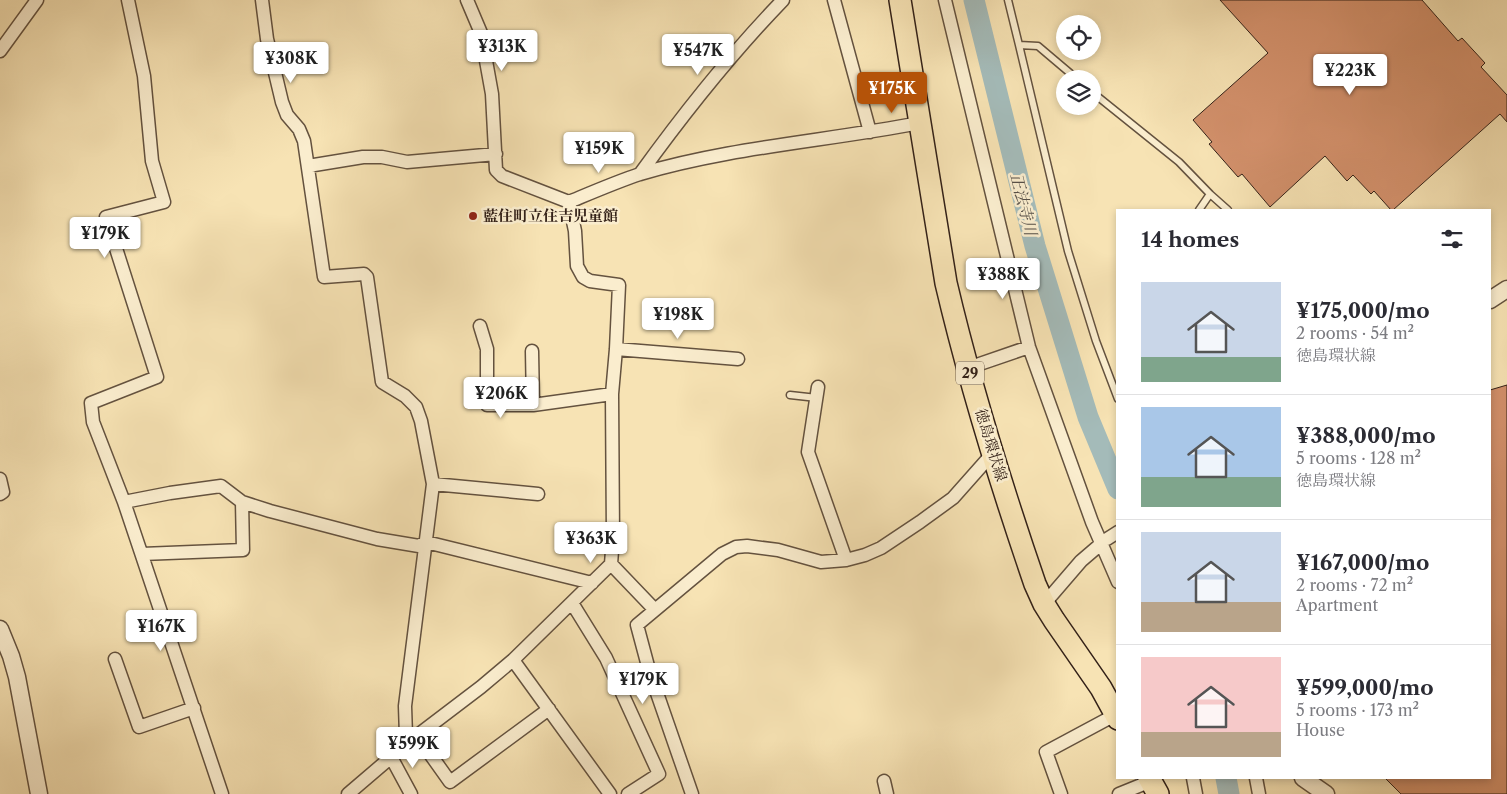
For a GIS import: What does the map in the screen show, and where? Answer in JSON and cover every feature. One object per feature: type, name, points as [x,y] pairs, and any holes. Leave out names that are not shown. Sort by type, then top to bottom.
[{"type":"main road","name":"徳島環状線","points":[[900,0],[946,283],[992,454],[1035,584],[1044,604],[1101,688],[1116,717]]},
{"type":"street","points":[[0,51],[37,0]]},
{"type":"street","points":[[128,0],[144,76],[152,161],[164,202],[106,217],[157,377],[91,403],[93,422],[124,502],[222,794]]},
{"type":"street","points":[[262,0],[267,38],[282,102],[287,115],[299,129],[304,141],[324,277],[364,274],[367,277],[382,382],[405,396],[416,407],[421,421],[433,484],[406,706],[406,736],[414,739],[450,782],[549,709]]},
{"type":"street","points":[[467,0],[481,33],[492,94],[496,170],[502,176],[570,202],[608,185],[685,162],[759,148],[870,132],[919,122]]},
{"type":"street","points":[[640,174],[673,128],[747,37],[783,0]]},
{"type":"street","points":[[834,0],[870,132]]},
{"type":"street","points":[[945,0],[1029,348],[1092,522],[1104,541],[1116,576]]},
{"type":"street","points":[[308,166],[363,157],[382,157],[407,162],[496,154]]},
{"type":"street","points":[[348,794],[391,757],[514,660],[610,564],[613,538],[612,394],[619,285],[583,277],[576,266],[575,232],[570,202]]},
{"type":"street","points":[[1491,299],[1507,289]]},
{"type":"street","points":[[480,326],[487,349],[487,405],[533,405],[612,394]]},
{"type":"street","points":[[968,368],[1029,348]]},
{"type":"street","points":[[616,349],[738,359]]},
{"type":"street","points":[[532,351],[533,405]]},
{"type":"street","points":[[818,393],[808,452],[846,560]]},
{"type":"street","points":[[692,794],[649,670],[637,625],[722,554],[736,547],[747,546],[778,550],[821,562],[846,560],[881,548],[953,498],[992,454]]},
{"type":"street","points":[[0,479],[3,492],[0,494]]},
{"type":"street","points":[[433,484],[538,494]]},
{"type":"street","points":[[124,502],[221,486],[242,502],[377,540],[419,546],[426,542],[592,584]]},
{"type":"street","points":[[142,554],[243,550],[242,502]]},
{"type":"street","points":[[1044,604],[1081,560],[1116,533]]},
{"type":"street","points":[[610,564],[655,610]]},
{"type":"street","points":[[572,603],[606,658],[659,774],[628,794]]},
{"type":"street","points":[[0,629],[17,676],[39,794]]},
{"type":"street","points":[[115,659],[139,727],[194,708]]},
{"type":"street","points":[[514,660],[610,794]]},
{"type":"street","points":[[1060,794],[1046,752],[1116,717]]},
{"type":"street","points":[[391,757],[411,794]]},
{"type":"street","points":[[1192,779],[1196,794]]},
{"type":"street","points":[[1256,779],[1259,794]]},
{"type":"street","points":[[1304,779],[1326,794]]},
{"type":"street","points":[[884,781],[888,794]]},
{"type":"street","points":[[1119,794],[1152,784]]},
{"type":"lane","points":[[1008,0],[1068,251],[1096,341],[1116,394]]},
{"type":"lane","points":[[1019,45],[1038,46],[1066,70]]},
{"type":"lane","points":[[1101,99],[1179,162],[1227,209]]},
{"type":"lane","points":[[1200,209],[1210,194]]},
{"type":"lane","points":[[790,395],[818,393]]},
{"type":"building","points":[[1220,0],[1422,0],[1458,41],[1462,38],[1485,63],[1481,67],[1507,95],[1507,122],[1500,114],[1394,209],[1390,209],[1374,191],[1371,194],[1353,175],[1347,181],[1325,156],[1270,207],[1242,174],[1238,177],[1209,144],[1212,142],[1193,120],[1268,53]]},
{"type":"building","points":[[1507,385],[1507,794],[1401,794],[1386,779],[1491,779],[1491,390]]},
{"type":"waterway","name":"正法寺川","points":[[974,0],[1035,246],[1088,417],[1116,484]]},
{"type":"waterway","name":"正法寺川","points":[[1226,779],[1229,794]]},
{"type":"place","name":"藍住町立住吉児童館","points":[[473,216]]}]
